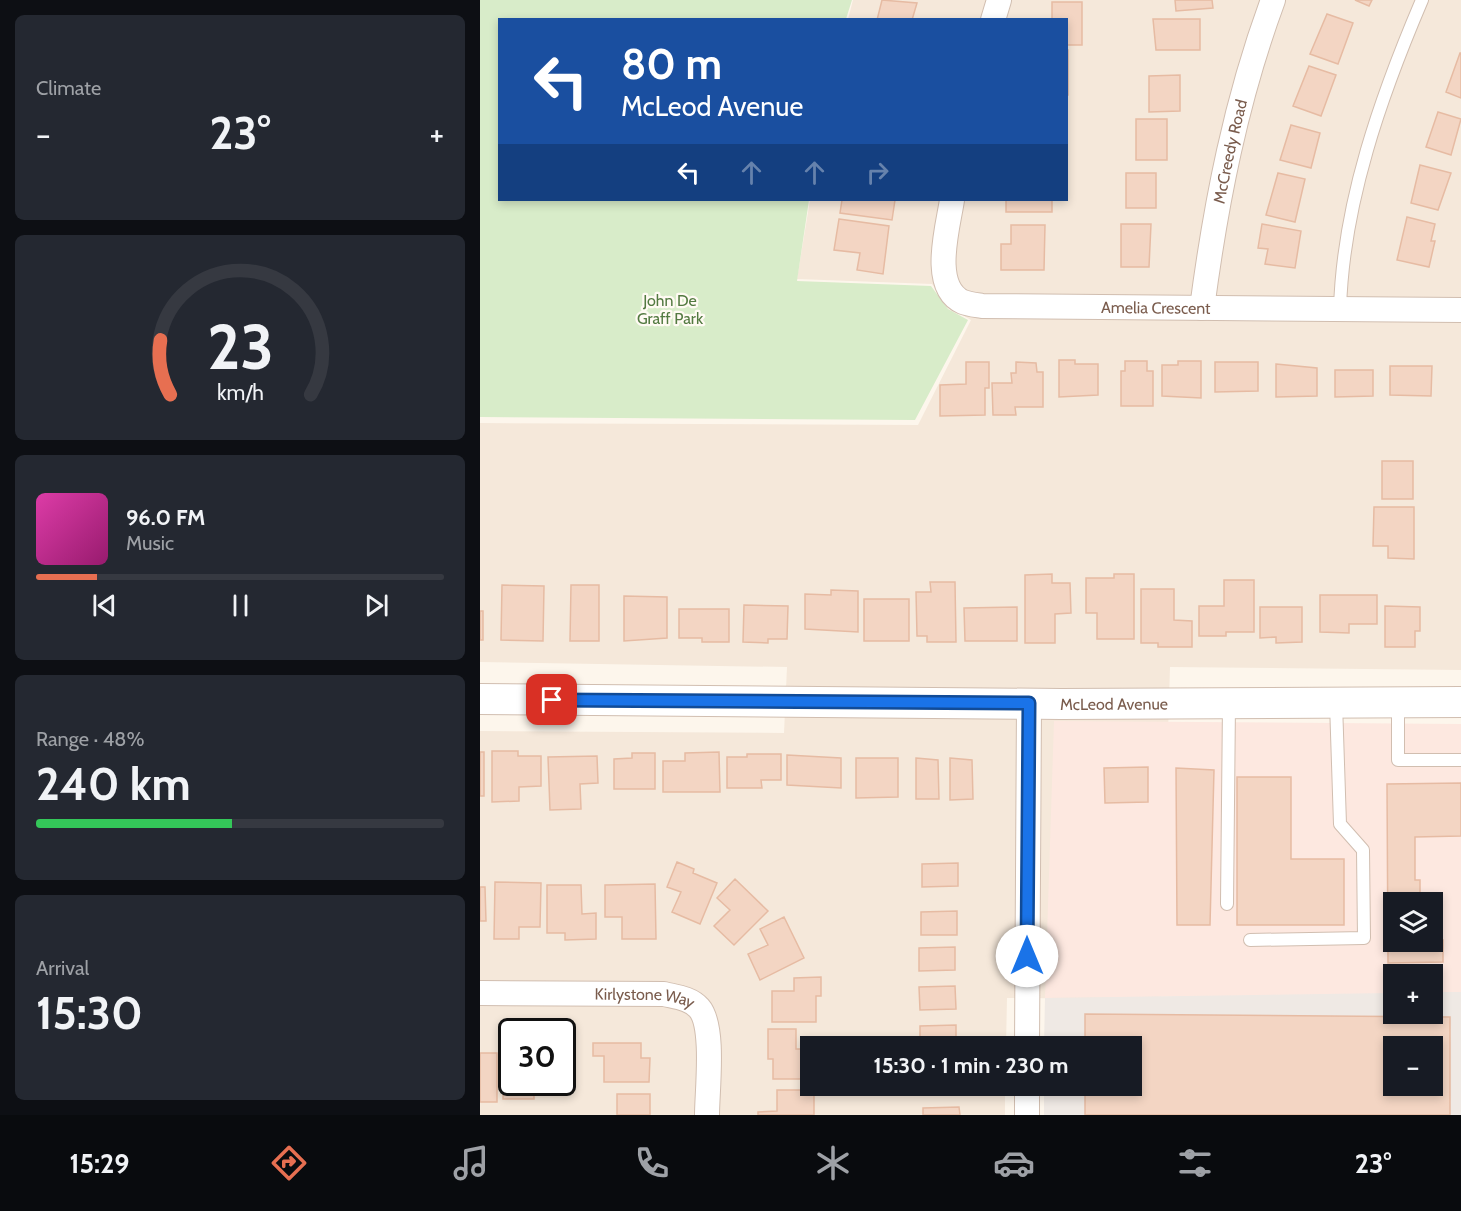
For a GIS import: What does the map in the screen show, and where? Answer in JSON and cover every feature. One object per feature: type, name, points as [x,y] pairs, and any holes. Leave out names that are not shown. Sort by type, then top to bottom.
[{"type":"street","points":[[994,18],[999,0]]},
{"type":"street","name":"McCreedy Road","points":[[1202,308],[1215,213],[1236,117],[1273,0]]},
{"type":"street","name":"Amelia Crescent","points":[[952,201],[943,268],[949,290],[962,302],[982,306],[1461,310]]},
{"type":"street","name":"McLeod Avenue","points":[[480,699],[1029,703],[1461,702]]},
{"type":"street","points":[[1027,1036],[1029,703]]},
{"type":"street","name":"Kirlystone Way","points":[[480,993],[664,994],[684,998],[700,1008],[707,1028],[707,1115]]},
{"type":"street","points":[[1027,1096],[1027,1115]]},
{"type":"lane","points":[[1340,309],[1341,280],[1350,226],[1369,148],[1396,60],[1422,0]]},
{"type":"lane","points":[[1227,904],[1229,702]]},
{"type":"lane","points":[[1251,940],[1364,938],[1363,850],[1340,824],[1336,702]]},
{"type":"lane","points":[[1398,703],[1398,760],[1461,760]]},
{"type":"shaded area","points":[[853,0],[1461,0],[1461,670],[1170,667],[1160,999],[1007,998],[1006,1036],[800,1036],[800,1096],[1005,1096],[1005,1115],[480,1115],[480,731],[784,733],[787,667],[480,662],[480,423],[918,425],[971,320],[949,307],[932,284],[797,279],[810,201],[1068,201],[1068,18],[848,18]]},
{"type":"shaded area","points":[[1054,721],[1461,724],[1461,992],[1443,993],[1443,964],[1383,964],[1383,994],[1045,998]]},
{"type":"shaded area","points":[[1443,992],[1461,992],[1461,1115],[1044,1115],[1044,1096],[1142,1096],[1142,1036],[1044,1036],[1045,998],[1383,993],[1383,1024],[1443,1024]]},
{"type":"green space","name":"John De Graff Park","points":[[480,0],[852,0],[846,18],[498,18],[498,201],[809,201],[797,281],[931,286],[948,309],[968,320],[915,420],[480,417]]},
{"type":"building","points":[[882,0],[917,3],[913,18],[878,18]]},
{"type":"building","points":[[1175,0],[1212,0],[1213,8],[1176,11]]},
{"type":"building","points":[[1355,0],[1372,0],[1369,6]]},
{"type":"building","points":[[1052,2],[1082,2],[1082,45],[1068,45],[1068,18],[1052,18]]},
{"type":"building","points":[[1327,14],[1353,23],[1338,64],[1310,54]]},
{"type":"building","points":[[1153,19],[1200,19],[1200,50],[1156,50]]},
{"type":"building","points":[[1461,53],[1461,98],[1446,92]]},
{"type":"building","points":[[1309,66],[1336,75],[1321,116],[1293,106]]},
{"type":"building","points":[[1180,75],[1180,111],[1149,112],[1149,76]]},
{"type":"building","points":[[1438,112],[1461,119],[1451,155],[1426,147]]},
{"type":"building","points":[[1136,119],[1167,119],[1167,160],[1136,160]]},
{"type":"building","points":[[1291,125],[1320,133],[1311,168],[1280,160]]},
{"type":"building","points":[[1420,165],[1451,173],[1438,210],[1411,203]]},
{"type":"building","points":[[1126,173],[1156,173],[1156,208],[1126,208]]},
{"type":"building","points":[[1278,173],[1305,179],[1295,222],[1266,215]]},
{"type":"building","points":[[842,201],[895,201],[892,220],[840,213]]},
{"type":"building","points":[[1006,201],[1052,201],[1052,212],[1006,212]]},
{"type":"building","points":[[1407,217],[1435,224],[1431,241],[1435,241],[1429,267],[1397,260]]},
{"type":"building","points":[[839,219],[889,226],[883,274],[857,270],[860,253],[834,250]]},
{"type":"building","points":[[1121,224],[1151,224],[1149,267],[1121,267]]},
{"type":"building","points":[[1262,224],[1301,231],[1295,268],[1265,264],[1268,249],[1258,248]]},
{"type":"building","points":[[1011,225],[1045,225],[1044,270],[1001,270],[1001,244],[1011,244]]},
{"type":"building","points":[[1059,360],[1075,360],[1075,364],[1098,364],[1098,395],[1059,397]]},
{"type":"building","points":[[1125,361],[1147,361],[1147,371],[1153,371],[1153,406],[1121,406],[1121,371],[1125,371]]},
{"type":"building","points":[[1178,361],[1201,361],[1201,398],[1162,396],[1162,365],[1178,365]]},
{"type":"building","points":[[966,362],[989,362],[989,388],[985,388],[985,415],[940,416],[940,385],[966,384]]},
{"type":"building","points":[[1016,362],[1036,363],[1037,372],[1043,372],[1043,407],[1015,407],[1016,415],[993,415],[992,383],[1012,383],[1011,373],[1016,373]]},
{"type":"building","points":[[1215,362],[1258,362],[1258,391],[1215,392]]},
{"type":"building","points":[[1276,364],[1317,368],[1317,396],[1276,397]]},
{"type":"building","points":[[1390,366],[1432,366],[1431,396],[1390,395]]},
{"type":"building","points":[[1335,370],[1373,370],[1373,396],[1335,397]]},
{"type":"building","points":[[1382,461],[1413,461],[1413,499],[1382,499]]},
{"type":"building","points":[[1374,507],[1414,507],[1414,559],[1388,558],[1388,546],[1373,546]]},
{"type":"building","points":[[1052,574],[1052,583],[1070,583],[1071,613],[1055,614],[1055,643],[1025,643],[1025,575]]},
{"type":"building","points":[[1114,574],[1134,574],[1134,639],[1097,639],[1097,613],[1086,613],[1086,578],[1114,578]]},
{"type":"building","points":[[1224,580],[1254,580],[1254,632],[1226,632],[1226,636],[1199,636],[1199,606],[1224,606]]},
{"type":"building","points":[[930,582],[955,582],[956,642],[927,642],[927,636],[917,636],[916,592],[931,592]]},
{"type":"building","points":[[502,585],[544,586],[543,641],[501,640]]},
{"type":"building","points":[[571,585],[599,585],[599,641],[570,641]]},
{"type":"building","points":[[1141,589],[1174,589],[1174,620],[1192,621],[1192,647],[1158,647],[1158,643],[1141,643]]},
{"type":"building","points":[[831,590],[858,591],[858,632],[805,629],[805,594],[831,595]]},
{"type":"building","points":[[1320,595],[1377,595],[1377,624],[1349,624],[1349,633],[1320,632]]},
{"type":"building","points":[[624,596],[667,597],[667,638],[624,641]]},
{"type":"building","points":[[864,599],[909,599],[909,641],[864,641]]},
{"type":"building","points":[[744,605],[788,606],[787,639],[768,639],[768,643],[743,642]]},
{"type":"building","points":[[1385,606],[1420,607],[1420,631],[1415,631],[1415,647],[1385,647]]},
{"type":"building","points":[[1017,607],[1017,641],[965,641],[964,608]]},
{"type":"building","points":[[1260,607],[1302,607],[1302,642],[1276,643],[1276,637],[1260,638]]},
{"type":"building","points":[[679,609],[729,609],[729,642],[702,642],[702,638],[679,638]]},
{"type":"building","points":[[480,611],[483,611],[483,640],[480,640]]},
{"type":"building","points":[[492,751],[518,751],[518,756],[541,756],[541,786],[519,787],[519,801],[492,802]]},
{"type":"building","points":[[480,752],[484,752],[484,796],[480,796]]},
{"type":"building","points":[[719,752],[720,792],[663,792],[663,761],[685,761],[685,753]]},
{"type":"building","points":[[632,753],[655,753],[655,789],[614,789],[614,759],[632,758]]},
{"type":"building","points":[[747,754],[781,754],[781,780],[761,780],[762,788],[727,788],[727,757],[747,757]]},
{"type":"building","points":[[787,755],[841,758],[841,788],[787,785]]},
{"type":"building","points":[[597,756],[598,783],[580,784],[581,809],[550,810],[548,757]]},
{"type":"building","points":[[856,758],[898,758],[898,797],[856,798]]},
{"type":"building","points":[[916,758],[938,760],[939,799],[916,799]]},
{"type":"building","points":[[950,758],[972,760],[973,799],[950,800]]},
{"type":"building","points":[[1148,767],[1148,802],[1105,803],[1104,768]]},
{"type":"building","points":[[1176,768],[1214,770],[1210,925],[1177,925]]},
{"type":"building","points":[[1237,777],[1291,777],[1291,859],[1344,859],[1344,925],[1237,925]]},
{"type":"building","points":[[1461,783],[1461,836],[1415,837],[1415,880],[1420,880],[1420,892],[1388,892],[1387,784]]},
{"type":"building","points":[[677,862],[694,869],[693,873],[717,883],[700,924],[672,912],[681,892],[667,887]]},
{"type":"building","points":[[958,863],[958,886],[922,887],[922,864]]},
{"type":"building","points":[[735,879],[768,911],[734,945],[714,926],[730,910],[717,898]]},
{"type":"building","points":[[495,882],[541,883],[540,927],[519,927],[519,939],[494,939]]},
{"type":"building","points":[[655,884],[656,939],[622,939],[622,917],[605,917],[605,885]]},
{"type":"building","points":[[547,885],[581,885],[582,914],[596,913],[596,939],[565,940],[565,933],[547,933]]},
{"type":"building","points":[[480,887],[485,887],[486,921],[480,921]]},
{"type":"building","points":[[957,911],[957,935],[921,935],[921,912]]},
{"type":"building","points":[[784,917],[804,958],[760,980],[748,954],[768,945],[760,929]]},
{"type":"building","points":[[955,947],[955,970],[919,971],[919,948]]},
{"type":"building","points":[[1388,952],[1443,952],[1443,962],[1388,963]]},
{"type":"building","points":[[821,977],[821,996],[816,996],[816,1022],[772,1022],[772,991],[794,991],[794,978]]},
{"type":"building","points":[[955,986],[956,1009],[920,1010],[919,987]]},
{"type":"building","points":[[1085,1014],[1383,1016],[1383,1024],[1443,1024],[1443,1017],[1450,1017],[1450,1115],[1085,1115],[1085,1096],[1142,1096],[1142,1036],[1085,1036]]},
{"type":"building","points":[[956,1025],[956,1036],[920,1036],[920,1026]]},
{"type":"building","points":[[768,1029],[796,1029],[796,1049],[800,1049],[800,1079],[773,1079],[773,1059],[768,1059]]},
{"type":"building","points":[[593,1043],[641,1043],[641,1058],[650,1058],[649,1082],[604,1082],[604,1056],[593,1056]]},
{"type":"building","points":[[480,1053],[497,1053],[497,1102],[480,1102]]},
{"type":"building","points":[[777,1090],[800,1090],[800,1096],[814,1096],[814,1115],[758,1115],[758,1112],[777,1111]]},
{"type":"building","points":[[617,1094],[650,1094],[650,1115],[617,1115]]},
{"type":"building","points":[[503,1096],[534,1096],[534,1099],[503,1099]]},
{"type":"building","points":[[959,1107],[960,1115],[923,1115],[923,1108]]},
{"type":"route","points":[[552,700],[1029,703],[1027,956]]}]
